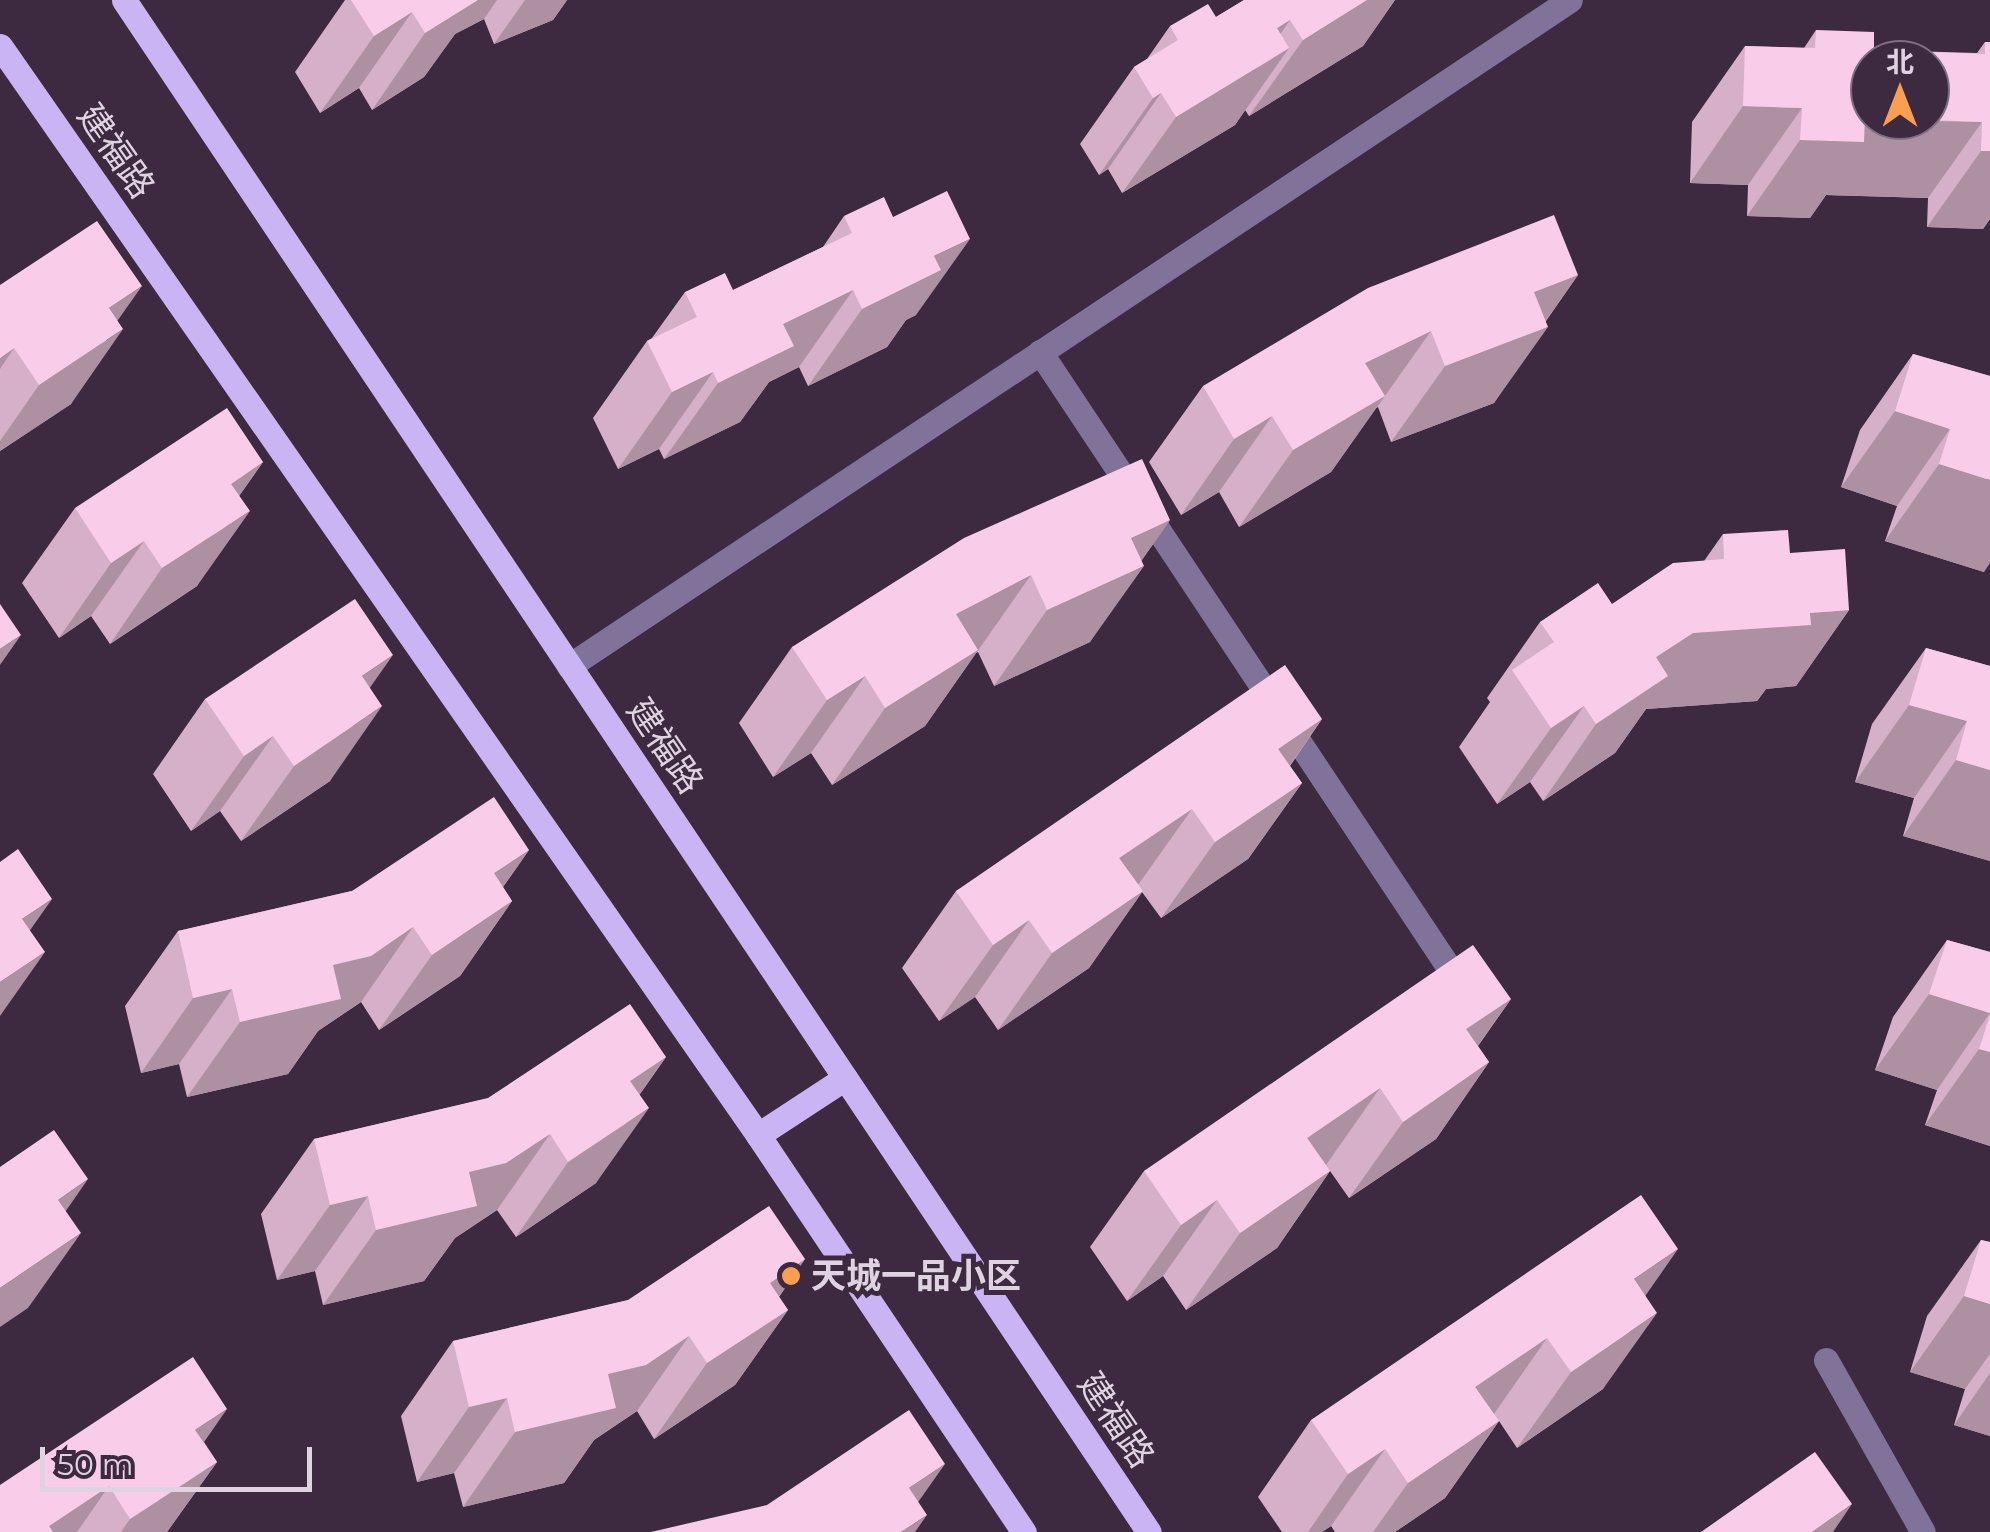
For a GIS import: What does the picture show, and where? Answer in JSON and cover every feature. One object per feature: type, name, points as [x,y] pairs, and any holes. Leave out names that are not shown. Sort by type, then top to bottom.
[{"type":"main road","name":"建福路","points":[[124,0],[1149,1532]]},
{"type":"main road","name":"建福路","points":[[0,46],[758,1135],[1024,1532]]},
{"type":"main road","points":[[758,1135],[845,1078]]},
{"type":"lane","points":[[569,666],[1570,0]]},
{"type":"lane","points":[[1040,352],[1477,1010]]},
{"type":"lane","points":[[1826,1360],[1922,1532]]},
{"type":"building","points":[[351,0],[478,0],[425,33],[412,12],[374,36]]},
{"type":"building","points":[[1244,0],[1367,0],[1303,40],[1290,20],[1277,28],[1289,48],[1176,117],[1161,93],[1153,98],[1134,67],[1178,40],[1170,26],[1208,4],[1216,17]]},
{"type":"building","points":[[1816,30],[1874,32],[1874,40],[1850,40],[1850,140],[1864,142],[1800,140],[1802,108],[1743,106],[1745,46],[1815,48]]},
{"type":"building","points":[[1985,42],[1990,42],[1990,151],[1981,151],[1982,122],[1950,121],[1950,53],[1985,54]]},
{"type":"building","points":[[947,191],[970,239],[934,256],[941,270],[862,309],[853,290],[783,324],[794,346],[718,383],[713,372],[672,392],[647,341],[697,317],[685,292],[725,273],[733,290],[852,233],[844,216],[884,197],[893,217]]},
{"type":"building","points":[[1554,215],[1578,275],[1534,292],[1548,327],[1445,366],[1431,331],[1365,363],[1385,396],[1293,450],[1272,416],[1234,439],[1203,386],[1368,288]]},
{"type":"building","points":[[97,221],[142,286],[109,308],[123,329],[39,385],[14,348],[0,358],[0,285]]},
{"type":"building","points":[[1913,354],[1990,376],[1990,480],[1939,464],[1950,429],[1895,411]]},
{"type":"building","points":[[227,408],[263,462],[231,484],[250,511],[162,568],[144,541],[111,563],[75,508]]},
{"type":"building","points":[[1142,459],[1170,520],[1131,538],[1144,566],[1047,610],[1031,575],[956,614],[978,650],[885,708],[865,676],[827,700],[792,647],[964,538]]},
{"type":"building","points":[[1788,530],[1790,553],[1845,549],[1849,610],[1810,613],[1811,625],[1693,633],[1656,657],[1668,676],[1596,724],[1584,706],[1551,728],[1512,670],[1554,642],[1540,622],[1598,583],[1612,604],[1673,563],[1724,559],[1723,534]]},
{"type":"building","points":[[355,599],[393,655],[362,676],[382,706],[294,766],[273,736],[244,756],[205,699]]},
{"type":"building","points":[[0,604],[21,635],[0,649]]},
{"type":"building","points":[[1926,648],[1990,666],[1990,770],[1956,760],[1967,721],[1909,705]]},
{"type":"building","points":[[1285,665],[1322,719],[1278,749],[1302,783],[1215,842],[1192,809],[1119,858],[1143,891],[1052,953],[1029,920],[993,945],[956,891]]},
{"type":"building","points":[[494,797],[529,850],[494,873],[512,901],[432,955],[413,927],[371,956],[333,965],[341,999],[240,1022],[232,989],[193,998],[178,931],[352,891]]},
{"type":"building","points":[[18,849],[52,899],[22,919],[45,952],[0,982],[0,862]]},
{"type":"building","points":[[1947,940],[1990,952],[1990,1013],[1929,994]]},
{"type":"building","points":[[1473,945],[1511,999],[1466,1029],[1489,1062],[1403,1122],[1380,1088],[1307,1138],[1330,1171],[1240,1233],[1217,1200],[1181,1225],[1144,1171]]},
{"type":"building","points":[[630,1004],[666,1057],[630,1081],[649,1108],[568,1162],[550,1134],[506,1163],[469,1172],[477,1206],[376,1230],[368,1196],[330,1205],[314,1139],[488,1098]]},
{"type":"building","points":[[1990,1015],[1990,1052],[1979,1049]]},
{"type":"building","points":[[54,1130],[88,1179],[58,1200],[81,1233],[0,1288],[0,1167]]},
{"type":"building","points":[[1641,1195],[1678,1249],[1634,1279],[1657,1313],[1571,1372],[1547,1338],[1475,1387],[1499,1421],[1408,1483],[1385,1449],[1348,1474],[1311,1420]]},
{"type":"building","points":[[769,1206],[805,1259],[770,1283],[788,1310],[707,1363],[689,1336],[646,1365],[608,1374],[616,1408],[515,1432],[507,1398],[469,1407],[453,1341],[628,1300]]},
{"type":"building","points":[[1981,1240],[1990,1242],[1990,1304],[1964,1296]]},
{"type":"building","points":[[193,1357],[227,1409],[195,1430],[217,1462],[130,1519],[109,1486],[49,1526],[53,1532],[0,1532],[0,1485]]},
{"type":"building","points":[[909,1410],[945,1464],[909,1488],[927,1515],[901,1532],[651,1532],[767,1505]]},
{"type":"building","points":[[1815,1452],[1852,1504],[1812,1532],[1701,1532]]},
{"type":"place","name":"天城一品小区","points":[[791,1276]]}]
